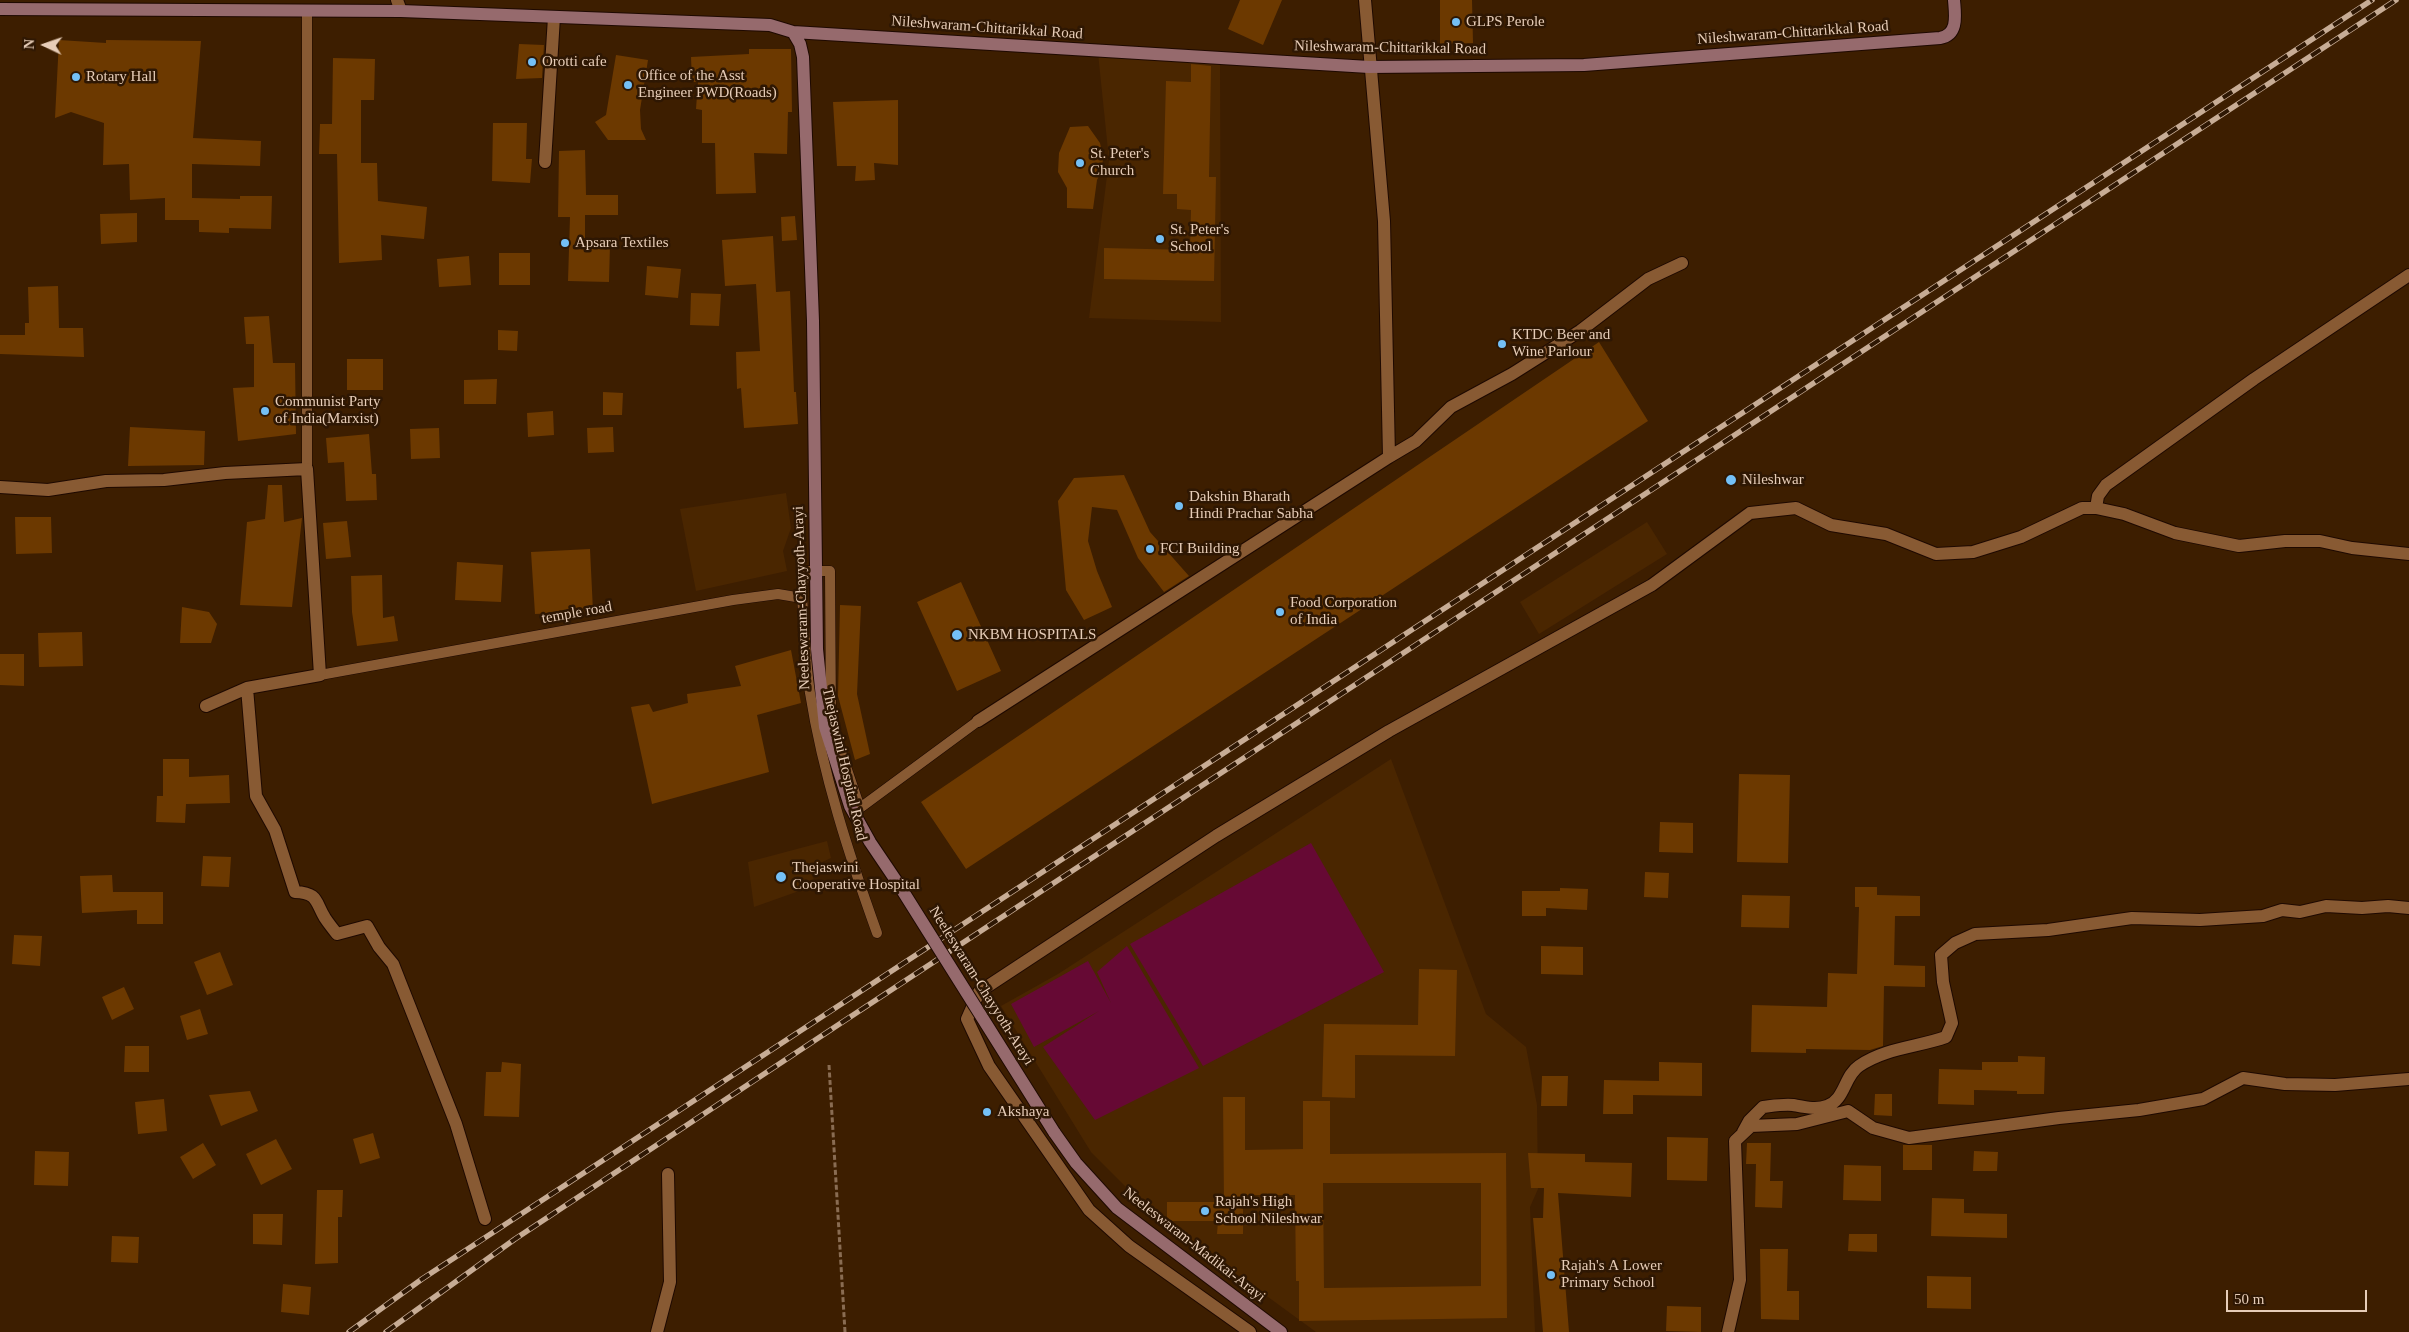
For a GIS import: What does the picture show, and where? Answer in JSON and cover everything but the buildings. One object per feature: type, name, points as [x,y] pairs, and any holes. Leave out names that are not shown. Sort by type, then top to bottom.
[{"type":"main road","name":"Nileshwaram-Chittarikkal Road","points":[[0,9],[307,11],[399,6],[554,17],[770,25],[793,32],[1369,67],[1584,65],[1940,38],[1947,37],[1952,31],[1956,20],[1954,0]]},
{"type":"main road","name":"Neeleswaram-Chayyoth-Arayi","points":[[793,32],[800,44],[803,57],[813,321],[817,650],[825,727],[850,806],[870,842],[1054,1132]]},
{"type":"main road","name":"Neeleswaram-Madikai-Arayi","points":[[1054,1132],[1076,1163],[1117,1208],[1281,1332]]},
{"type":"street","points":[[1365,0],[1369,67],[1384,221],[1389,457]]},
{"type":"street","points":[[545,162],[554,17]]},
{"type":"street","points":[[978,721],[1416,441],[1451,407],[1512,374],[1580,331],[1648,279],[1682,263]]},
{"type":"street","points":[[2096,508],[2098,496],[2106,485],[2254,379],[2409,274]]},
{"type":"street","points":[[0,487],[48,490],[106,481],[164,480],[226,473],[308,470],[320,675],[247,688],[206,706]]},
{"type":"street","points":[[1250,1332],[1129,1246],[1089,1210],[989,1066],[967,1019],[979,992],[1216,836],[1389,731],[1652,585],[1750,513],[1796,508],[1831,525],[1886,534],[1936,554],[1973,552],[2021,537],[2082,508],[2096,508],[2124,514],[2175,533],[2239,546],[2285,541],[2320,541],[2352,548],[2409,554]]},
{"type":"street","points":[[247,688],[256,796],[275,830],[295,892],[308,893],[319,903],[324,917],[337,934],[367,926],[379,947],[392,964],[456,1124],[485,1219]]},
{"type":"street","points":[[1740,1137],[1749,1121],[1763,1107],[1792,1105],[1809,1108],[1828,1106],[1841,1095],[1846,1080],[1859,1066],[1890,1052],[1946,1037],[1952,1023],[1943,982],[1941,955],[1955,942],[1974,934],[2048,930],[2132,918],[2200,920],[2263,916],[2282,910],[2300,912],[2326,906],[2409,908]]},
{"type":"street","points":[[1728,1332],[1740,1280],[1735,1141],[1751,1126],[1797,1124],[1848,1111],[1873,1128],[1909,1138],[2040,1120],[2139,1110],[2194,1101],[2203,1099],[2243,1078],[2285,1084],[2335,1085],[2409,1079]]},
{"type":"street","points":[[657,1332],[670,1282],[668,1174]]},
{"type":"lane","points":[[307,11],[308,470]]},
{"type":"lane","points":[[802,598],[804,571],[830,572],[831,722],[860,808],[978,721]]},
{"type":"lane","name":"temple road","points":[[320,675],[733,600],[778,594],[802,598]]},
{"type":"lane","name":"Thejaswini Hospital Road","points":[[802,598],[810,692],[819,734],[834,798],[855,871],[877,933]]},
{"type":"path","points":[[829,1065],[844,1332]]},
{"type":"shaded area","name":"St. Peter's School","points":[[1098,53],[1220,60],[1221,322],[1089,318],[1109,160]]},
{"type":"shaded area","points":[[786,493],[791,528],[783,551],[787,571],[696,591],[680,509]]},
{"type":"shaded area","points":[[1647,522],[1667,554],[1539,634],[1520,602]]},
{"type":"shaded area","points":[[1391,759],[1486,1014],[1526,1047],[1537,1105],[1538,1189],[1530,1207],[1535,1332],[1316,1332],[1149,1210],[1091,1152],[1001,1006],[1058,974]]},
{"type":"shaded area","name":"Thejaswini Cooperative Hospital","points":[[827,841],[831,858],[809,868],[816,885],[754,907],[748,862]]},
{"type":"shaded area","points":[[1311,843],[1384,972],[1203,1066],[1130,944]]},
{"type":"shaded area","points":[[1127,946],[1199,1068],[1095,1120],[1043,1047],[1099,1011],[1034,1047],[1011,1004],[1088,961],[1111,1003],[1097,972]]},
{"type":"railway","points":[[349,1332],[422,1279],[2372,0]]},
{"type":"railway","points":[[386,1332],[515,1239],[2396,0]]},
{"type":"place","name":"GLPS Perole","points":[[1456,22]]},
{"type":"place","name":"Orotti cafe","points":[[532,62]]},
{"type":"place","name":"Rotary Hall","points":[[76,77]]},
{"type":"place","name":"Office of the Asst Engineer PWD(Roads)","points":[[628,85]]},
{"type":"place","name":"St. Peter's Church","points":[[1080,163]]},
{"type":"place","name":"St. Peter's School","points":[[1160,239]]},
{"type":"place","name":"Apsara Textiles","points":[[565,243]]},
{"type":"place","name":"KTDC Beer and Wine Parlour","points":[[1502,344]]},
{"type":"place","name":"Communist Party of India(Marxist)","points":[[265,411]]},
{"type":"place","name":"Nileshwar","points":[[1731,480]]},
{"type":"place","name":"Dakshin Bharath Hindi Prachar Sabha","points":[[1179,506]]},
{"type":"place","name":"FCI Building","points":[[1150,549]]},
{"type":"place","name":"Food Corporation of India","points":[[1280,612]]},
{"type":"place","name":"NKBM HOSPITALS","points":[[957,635]]},
{"type":"place","name":"Thejaswini Cooperative Hospital","points":[[781,877]]},
{"type":"place","name":"Akshaya","points":[[987,1112]]},
{"type":"place","name":"Rajah's High School Nileshwar","points":[[1205,1211]]},
{"type":"place","name":"Rajah's A Lower Primary School","points":[[1551,1275]]}]
